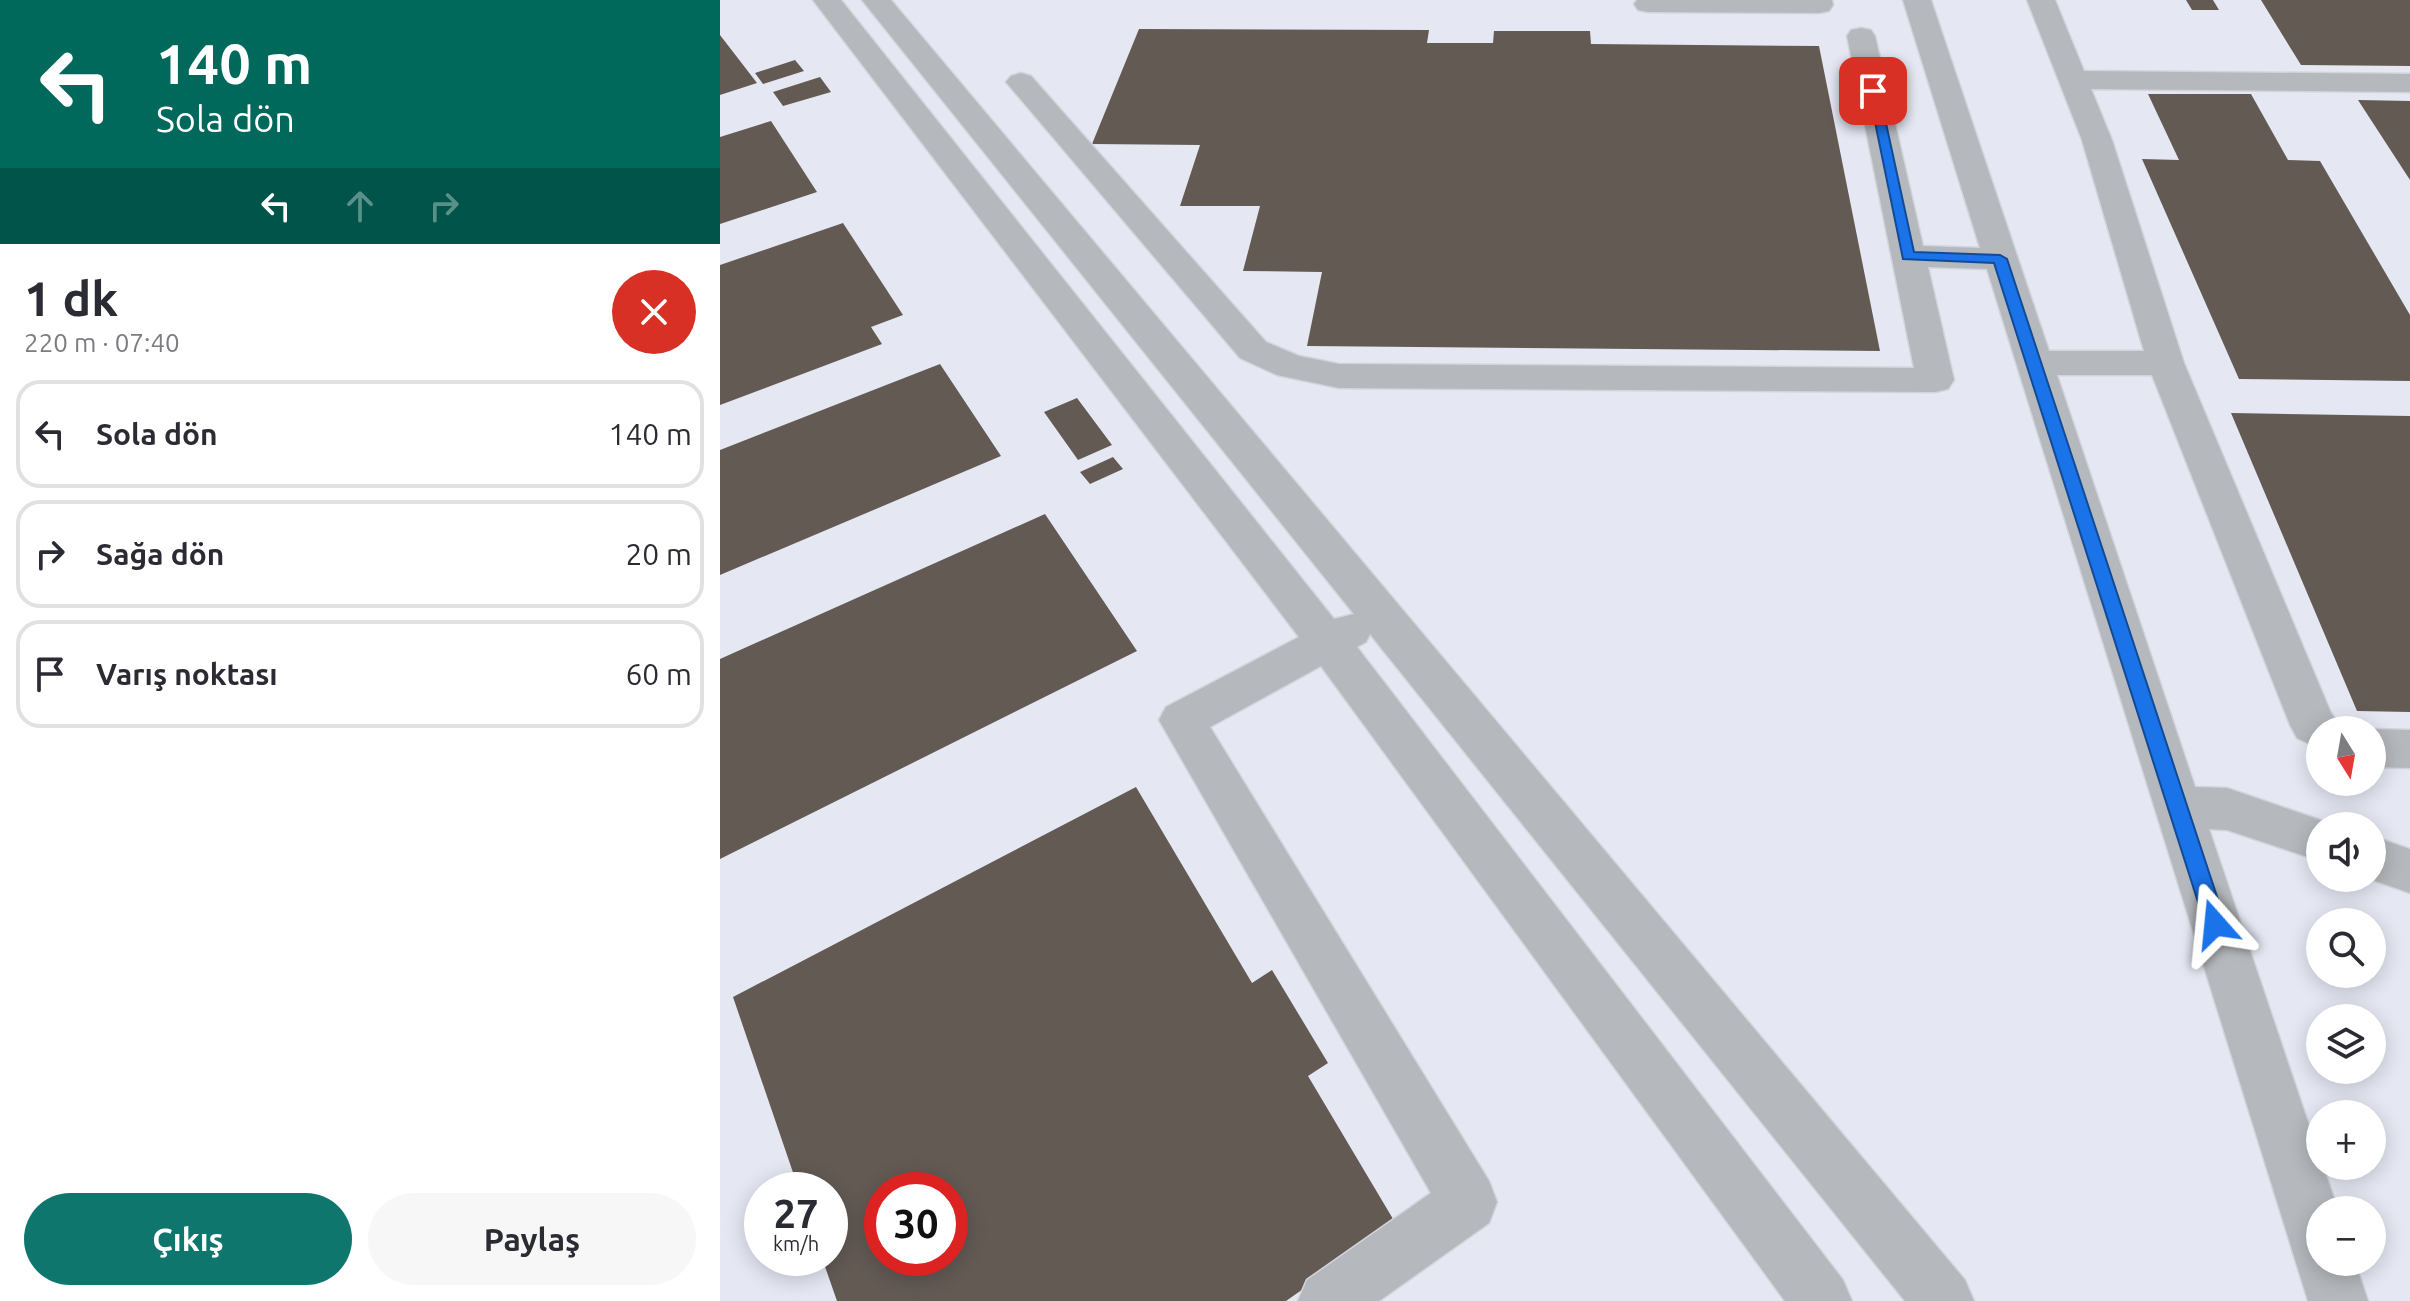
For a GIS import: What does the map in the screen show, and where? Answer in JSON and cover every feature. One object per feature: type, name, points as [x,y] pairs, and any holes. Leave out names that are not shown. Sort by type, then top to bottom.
[{"type":"street","points":[[827,0],[1327,641],[1822,1301]]},
{"type":"street","points":[[876,0],[1944,1301]]},
{"type":"street","points":[[1648,4],[1819,5],[1818,0]]},
{"type":"street","points":[[1917,0],[2306,1203]]},
{"type":"street","points":[[2041,0],[2097,140],[2166,363],[2309,716]]},
{"type":"street","points":[[1021,82],[1253,350],[1270,359],[1339,376],[1935,380],[1861,36]]},
{"type":"street","points":[[2071,80],[2410,83]]},
{"type":"street","points":[[1908,256],[2000,259]]},
{"type":"street","points":[[2032,363],[2166,363]]},
{"type":"street","points":[[1328,1301],[1468,1202],[1182,720],[1327,641],[1382,615]]},
{"type":"street","points":[[2386,748],[2410,749]]},
{"type":"street","points":[[2177,807],[2227,809],[2306,835]]},
{"type":"street","points":[[2386,863],[2410,871]]},
{"type":"street","points":[[2330,1276],[2338,1301]]},
{"type":"shaded area","points":[[720,0],[2410,0],[2410,1301],[720,1301]]},
{"type":"building","points":[[2186,0],[2213,0],[2219,10],[2192,10]]},
{"type":"building","points":[[2261,0],[2410,0],[2410,66],[2301,65]]},
{"type":"building","points":[[1139,29],[1429,30],[1427,43],[1493,43],[1494,31],[1590,31],[1591,44],[1819,46],[1880,351],[1307,346],[1322,272],[1243,271],[1260,206],[1180,206],[1200,145],[1092,144]]},
{"type":"building","points":[[720,35],[757,83],[720,95]]},
{"type":"building","points":[[795,60],[804,71],[763,84],[755,73]]},
{"type":"building","points":[[820,77],[831,92],[783,106],[773,92]]},
{"type":"building","points":[[2148,94],[2251,94],[2288,160],[2320,161],[2410,315],[2410,381],[2239,379],[2142,159],[2179,160]]},
{"type":"building","points":[[2358,100],[2410,101],[2410,180]]},
{"type":"building","points":[[771,121],[817,192],[720,224],[720,137]]},
{"type":"building","points":[[843,223],[903,315],[871,327],[882,344],[720,405],[720,265]]},
{"type":"building","points":[[940,364],[1001,456],[720,575],[720,450]]},
{"type":"building","points":[[1077,398],[1112,445],[1078,460],[1044,412]]},
{"type":"building","points":[[2231,413],[2410,416],[2410,712],[2357,711]]},
{"type":"building","points":[[1113,457],[1123,469],[1090,484],[1080,472]]},
{"type":"building","points":[[1045,514],[1137,651],[720,859],[720,659]]},
{"type":"building","points":[[1136,787],[1252,983],[1272,970],[1328,1063],[1308,1076],[1396,1224],[1286,1301],[837,1301],[828,1276],[848,1276],[848,1172],[793,1172],[733,997]]},
{"type":"route","points":[[1873,91],[1908,256],[2000,259],[2215,924]]}]
